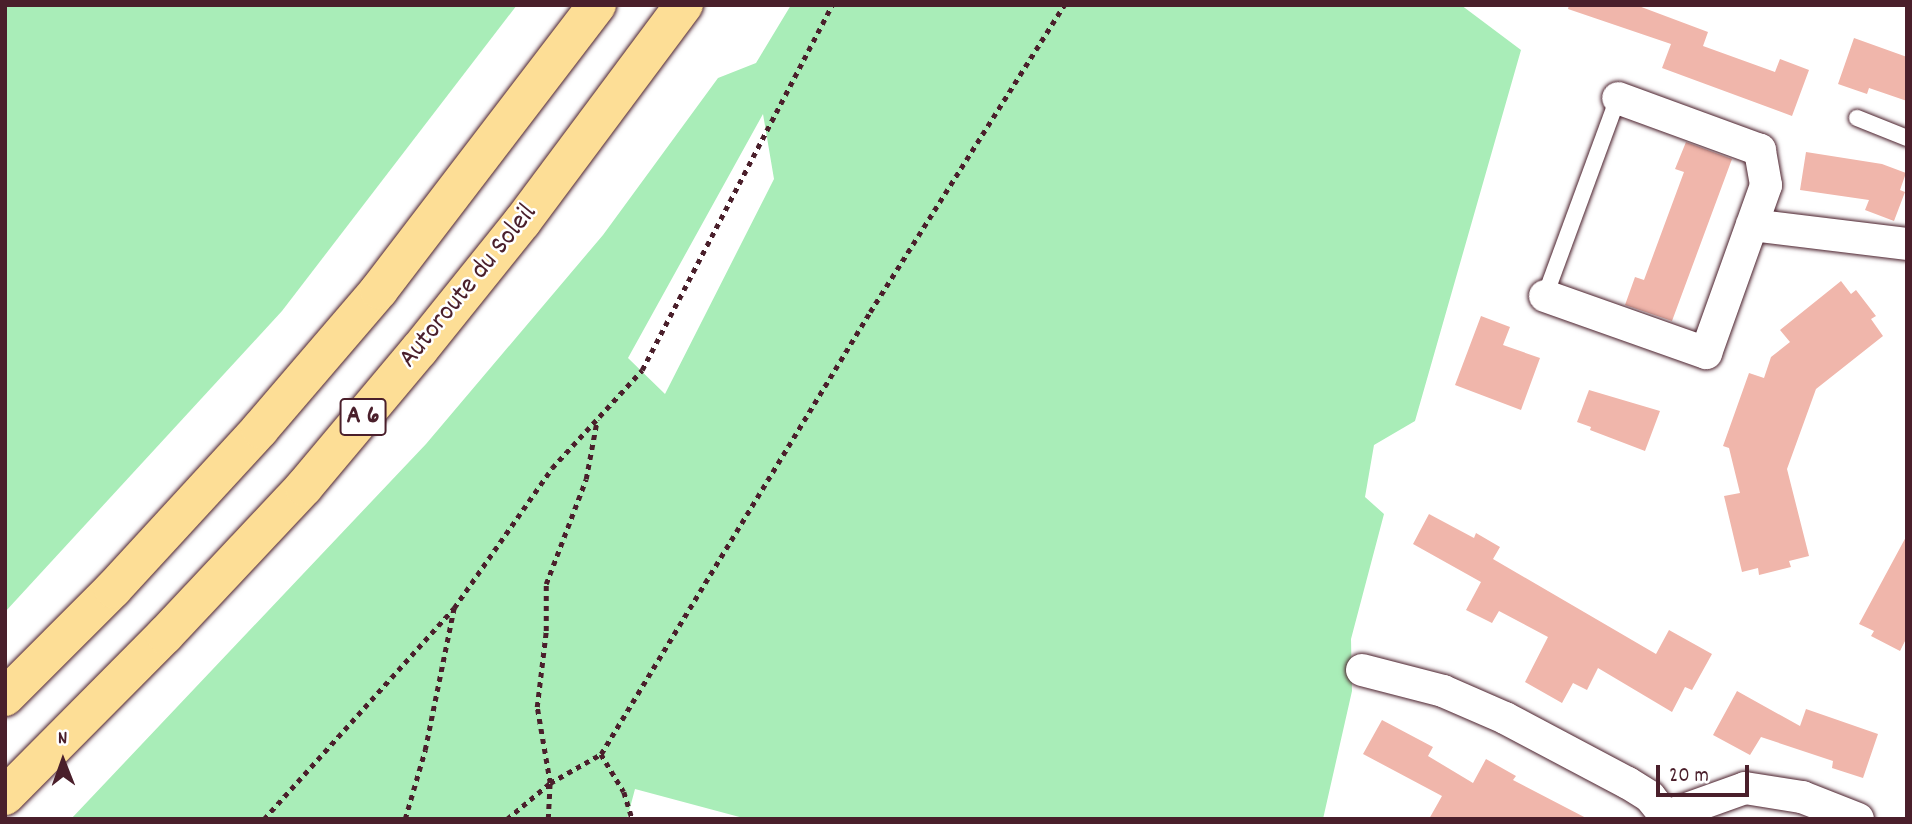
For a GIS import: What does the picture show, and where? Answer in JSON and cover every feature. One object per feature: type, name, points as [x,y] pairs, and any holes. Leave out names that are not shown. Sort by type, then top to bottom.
[{"type":"highway","name":"A 6","points":[[5,697],[113,589],[260,429],[379,290],[597,5]]},
{"type":"highway","name":"Autoroute du Soleil","points":[[5,796],[165,635],[303,487],[419,351],[522,222],[684,5]]},
{"type":"street","points":[[1545,296],[1706,353],[1766,185],[1760,150],[1619,98]]},
{"type":"street","points":[[1752,225],[1906,240]]},
{"type":"street","points":[[1362,670],[1443,691],[1505,718],[1628,783],[1650,797],[1668,817],[1745,788],[1802,797],[1858,819]]},
{"type":"lane","points":[[1545,296],[1619,98]]},
{"type":"lane","points":[[1857,118],[1907,138]]},
{"type":"path","points":[[264,819],[454,608],[552,468],[642,370],[832,5]]},
{"type":"path","points":[[507,819],[550,783],[601,754],[870,312],[1064,5]]},
{"type":"path","points":[[548,819],[550,783],[537,707],[547,584],[586,480],[597,419]]},
{"type":"path","points":[[405,819],[425,750],[454,608]]},
{"type":"path","points":[[601,754],[624,792],[632,819]]},
{"type":"green space","points":[[5,5],[517,5],[282,311],[5,612]]},
{"type":"green space","points":[[791,5],[1461,5],[1521,50],[1415,421],[1374,445],[1365,497],[1384,514],[1351,639],[1352,691],[1323,819],[747,819],[635,789],[627,819],[71,819],[426,444],[603,235],[718,78],[756,63]],"holes":[[[763,114],[774,179],[665,394],[628,358]]]},
{"type":"building","points":[[1569,5],[1636,5],[1708,32],[1703,46],[1775,72],[1780,59],[1809,70],[1792,116],[1662,68],[1671,44],[1568,9]]},
{"type":"building","points":[[1854,38],[1907,57],[1907,101],[1869,88],[1867,94],[1838,84]]},
{"type":"building","points":[[1686,142],[1732,159],[1672,321],[1625,305],[1635,277],[1644,280],[1684,172],[1675,169]]},
{"type":"building","points":[[1806,152],[1882,164],[1906,173],[1900,190],[1905,192],[1894,221],[1865,210],[1869,200],[1800,190]]},
{"type":"building","points":[[1841,281],[1851,294],[1856,290],[1876,316],[1871,319],[1883,336],[1816,389],[1787,469],[1809,556],[1789,561],[1791,567],[1759,575],[1758,568],[1742,572],[1724,496],[1740,493],[1729,448],[1723,446],[1749,373],[1764,378],[1771,357],[1790,342],[1780,330]]},
{"type":"building","points":[[1481,316],[1510,327],[1503,345],[1540,358],[1521,410],[1455,385]]},
{"type":"building","points":[[1589,390],[1660,411],[1645,451],[1590,430],[1591,427],[1577,422]]},
{"type":"building","points":[[1429,514],[1474,538],[1476,533],[1500,547],[1493,559],[1656,654],[1669,630],[1712,654],[1692,690],[1685,687],[1672,712],[1598,668],[1587,690],[1573,683],[1562,703],[1525,682],[1548,637],[1499,611],[1492,623],[1466,610],[1481,582],[1413,544]]},
{"type":"building","points":[[1907,535],[1907,637],[1900,651],[1871,636],[1874,631],[1859,624]]},
{"type":"building","points":[[1737,691],[1800,726],[1806,709],[1878,734],[1863,778],[1832,768],[1833,761],[1761,737],[1750,755],[1713,735]]},
{"type":"building","points":[[1382,720],[1433,747],[1428,756],[1473,783],[1486,759],[1516,776],[1513,780],[1588,819],[1429,819],[1442,796],[1363,754]]}]
